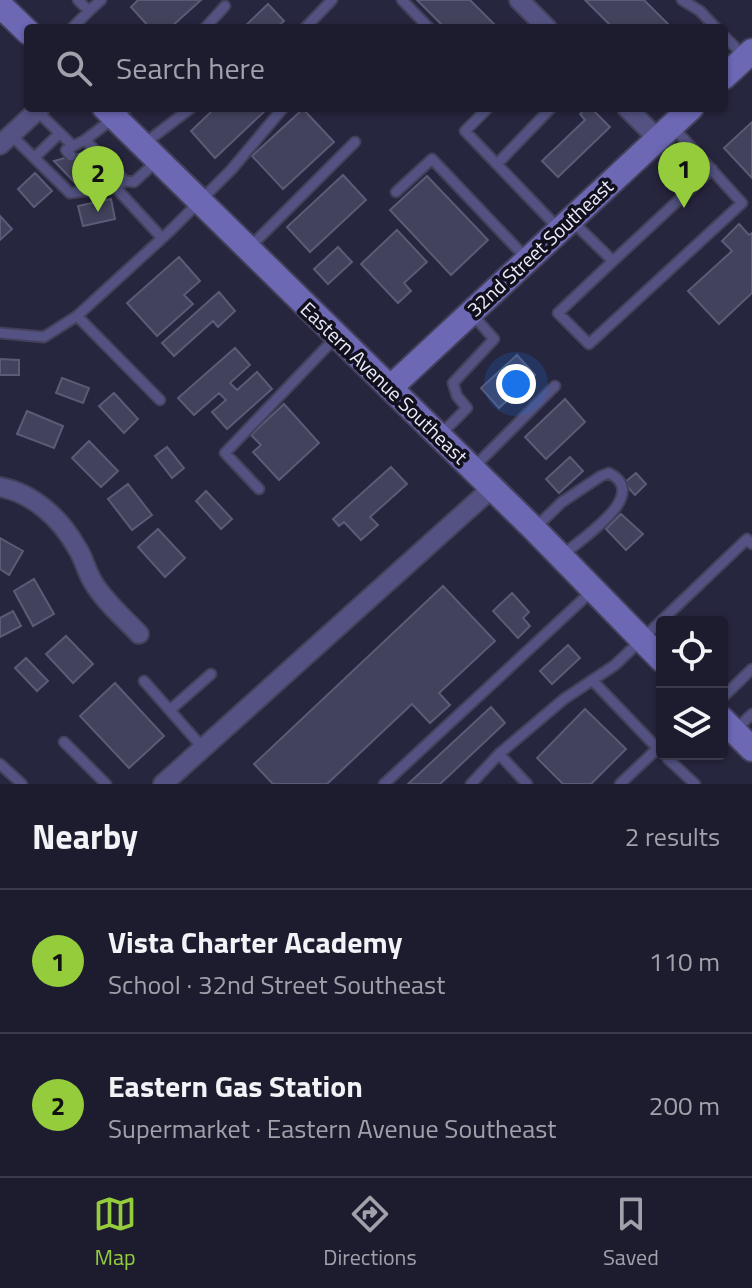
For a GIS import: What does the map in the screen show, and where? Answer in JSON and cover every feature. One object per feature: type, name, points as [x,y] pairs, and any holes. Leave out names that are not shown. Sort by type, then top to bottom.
[{"type":"main road","points":[[0,5],[24,28]]},
{"type":"main road","points":[[728,73],[748,54]]},
{"type":"main road","name":"Eastern Avenue Southeast","points":[[116,112],[150,153],[534,529],[656,654]]},
{"type":"main road","name":"32nd Street Southeast","points":[[390,388],[687,112]]},
{"type":"main road","points":[[728,725],[752,749]]},
{"type":"street","points":[[519,0],[543,24]]},
{"type":"street","points":[[5,140],[36,112]]},
{"type":"street","points":[[633,112],[665,132]]},
{"type":"street","points":[[0,487],[29,498],[57,521],[79,550],[94,585],[139,634]]},
{"type":"street","points":[[163,784],[492,488]]},
{"type":"lane","points":[[78,0],[89,11]]},
{"type":"lane","points":[[76,24],[101,0]]},
{"type":"lane","points":[[309,24],[332,0]]},
{"type":"lane","points":[[402,0],[425,24]]},
{"type":"lane","points":[[682,0],[700,11],[712,24]]},
{"type":"lane","points":[[209,24],[225,6]]},
{"type":"lane","points":[[728,39],[748,54]]},
{"type":"lane","points":[[40,112],[72,151],[116,112]]},
{"type":"lane","points":[[5,140],[34,158],[70,193],[97,185],[115,187],[125,181],[134,182],[150,153],[187,112]]},
{"type":"lane","points":[[0,333],[44,337],[77,316],[232,169],[280,112]]},
{"type":"lane","points":[[484,112],[465,131],[565,225],[613,261]]},
{"type":"lane","points":[[497,164],[547,112]]},
{"type":"lane","points":[[665,132],[712,169],[742,203],[589,344],[558,313],[712,169]]},
{"type":"lane","points":[[34,158],[60,133]]},
{"type":"lane","points":[[85,140],[125,181]]},
{"type":"lane","points":[[247,249],[355,142]]},
{"type":"lane","points":[[396,192],[432,159],[527,259]]},
{"type":"lane","points":[[115,187],[162,238]]},
{"type":"lane","points":[[439,436],[467,408],[457,396],[453,383],[494,339],[471,313]]},
{"type":"lane","points":[[77,316],[160,400]]},
{"type":"lane","points":[[259,489],[225,453],[336,337]]},
{"type":"lane","points":[[472,469],[555,386]]},
{"type":"lane","points":[[534,529],[562,502],[601,476],[609,473],[615,476],[624,496],[617,508],[561,557]]},
{"type":"lane","points":[[471,784],[499,754],[564,699],[615,665],[747,539],[752,544]]},
{"type":"lane","points":[[384,784],[593,590]]},
{"type":"lane","points":[[728,692],[752,669]]},
{"type":"lane","points":[[170,710],[211,674]]},
{"type":"lane","points":[[592,680],[656,745]]},
{"type":"lane","points":[[144,681],[203,748]]},
{"type":"lane","points":[[728,725],[752,714]]},
{"type":"lane","points":[[64,742],[106,784]]},
{"type":"lane","points":[[499,754],[527,784]]},
{"type":"lane","points":[[620,784],[656,760]]},
{"type":"lane","points":[[671,760],[695,784]]},
{"type":"lane","points":[[0,764],[22,784]]},
{"type":"building","points":[[138,0],[201,0],[174,24],[146,24],[131,7]]},
{"type":"building","points":[[417,0],[470,0],[494,24],[441,24]]},
{"type":"building","points":[[585,0],[644,0],[668,24],[609,24]]},
{"type":"building","points":[[268,4],[284,21],[281,24],[247,24]]},
{"type":"building","points":[[211,112],[264,112],[215,158],[191,131]]},
{"type":"building","points":[[300,112],[306,112],[334,142],[283,189],[252,156]]},
{"type":"building","points":[[595,112],[610,127],[558,177],[542,161],[585,120],[580,114]]},
{"type":"building","points":[[752,122],[752,178],[724,148]]},
{"type":"building","points":[[90,151],[114,177],[78,186],[54,161]]},
{"type":"building","points":[[35,173],[52,191],[34,207],[18,189]]},
{"type":"building","points":[[343,175],[366,200],[310,252],[287,227]]},
{"type":"building","points":[[427,176],[488,240],[451,275],[390,210]]},
{"type":"building","points":[[111,199],[115,219],[83,226],[78,206]]},
{"type":"building","points":[[0,216],[12,229],[0,240]]},
{"type":"building","points":[[739,224],[749,235],[752,233],[752,293],[719,324],[688,291],[732,251],[722,241]]},
{"type":"building","points":[[397,230],[427,262],[404,283],[411,291],[398,303],[361,264]]},
{"type":"building","points":[[338,247],[352,262],[328,284],[314,269]]},
{"type":"building","points":[[179,257],[200,281],[184,295],[193,304],[157,336],[127,303]]},
{"type":"building","points":[[219,292],[235,311],[218,327],[213,321],[174,356],[162,343]]},
{"type":"building","points":[[235,348],[250,365],[230,383],[237,390],[257,372],[272,389],[227,429],[212,412],[226,400],[219,393],[194,415],[178,398]]},
{"type":"building","points":[[517,355],[535,375],[499,408],[481,388]]},
{"type":"building","points":[[0,359],[19,360],[19,375],[0,375]]},
{"type":"building","points":[[62,378],[89,388],[83,403],[56,393]]},
{"type":"building","points":[[114,393],[138,419],[124,433],[99,406]]},
{"type":"building","points":[[565,399],[585,422],[546,459],[525,437]]},
{"type":"building","points":[[284,404],[319,443],[279,480],[253,452],[261,445],[251,435]]},
{"type":"building","points":[[27,411],[63,426],[54,448],[17,434]]},
{"type":"building","points":[[89,441],[118,471],[101,487],[72,458]]},
{"type":"building","points":[[167,447],[184,468],[172,478],[155,456]]},
{"type":"building","points":[[570,457],[583,471],[559,493],[546,479]]},
{"type":"building","points":[[391,467],[407,484],[370,517],[378,525],[361,540],[344,522],[339,526],[333,519]]},
{"type":"building","points":[[636,473],[646,484],[635,495],[624,483]]},
{"type":"building","points":[[128,484],[152,515],[132,530],[108,499]]},
{"type":"building","points":[[206,491],[232,519],[221,529],[196,501]]},
{"type":"building","points":[[621,514],[643,534],[626,550],[606,529]]},
{"type":"building","points":[[158,529],[185,558],[165,577],[138,547]]},
{"type":"building","points":[[0,538],[23,551],[9,575],[0,569]]},
{"type":"building","points":[[34,579],[54,614],[33,626],[14,591]]},
{"type":"building","points":[[443,586],[495,641],[439,693],[450,705],[430,723],[412,704],[327,784],[273,784],[254,764]]},
{"type":"building","points":[[512,593],[529,612],[523,618],[530,626],[518,638],[493,611]]},
{"type":"building","points":[[13,611],[21,626],[0,637],[0,618]]},
{"type":"building","points":[[66,636],[93,664],[73,683],[46,654]]},
{"type":"building","points":[[568,645],[580,658],[552,684],[540,671]]},
{"type":"building","points":[[26,658],[48,681],[37,691],[15,668]]},
{"type":"building","points":[[115,683],[164,736],[129,768],[80,716]]},
{"type":"building","points":[[491,707],[505,723],[440,784],[408,784]]},
{"type":"building","points":[[585,709],[626,749],[591,784],[563,784],[537,758]]},
{"type":"place","name":"Vista Charter Academy","points":[[684,208]]},
{"type":"place","name":"Eastern Gas Station","points":[[98,212]]}]
